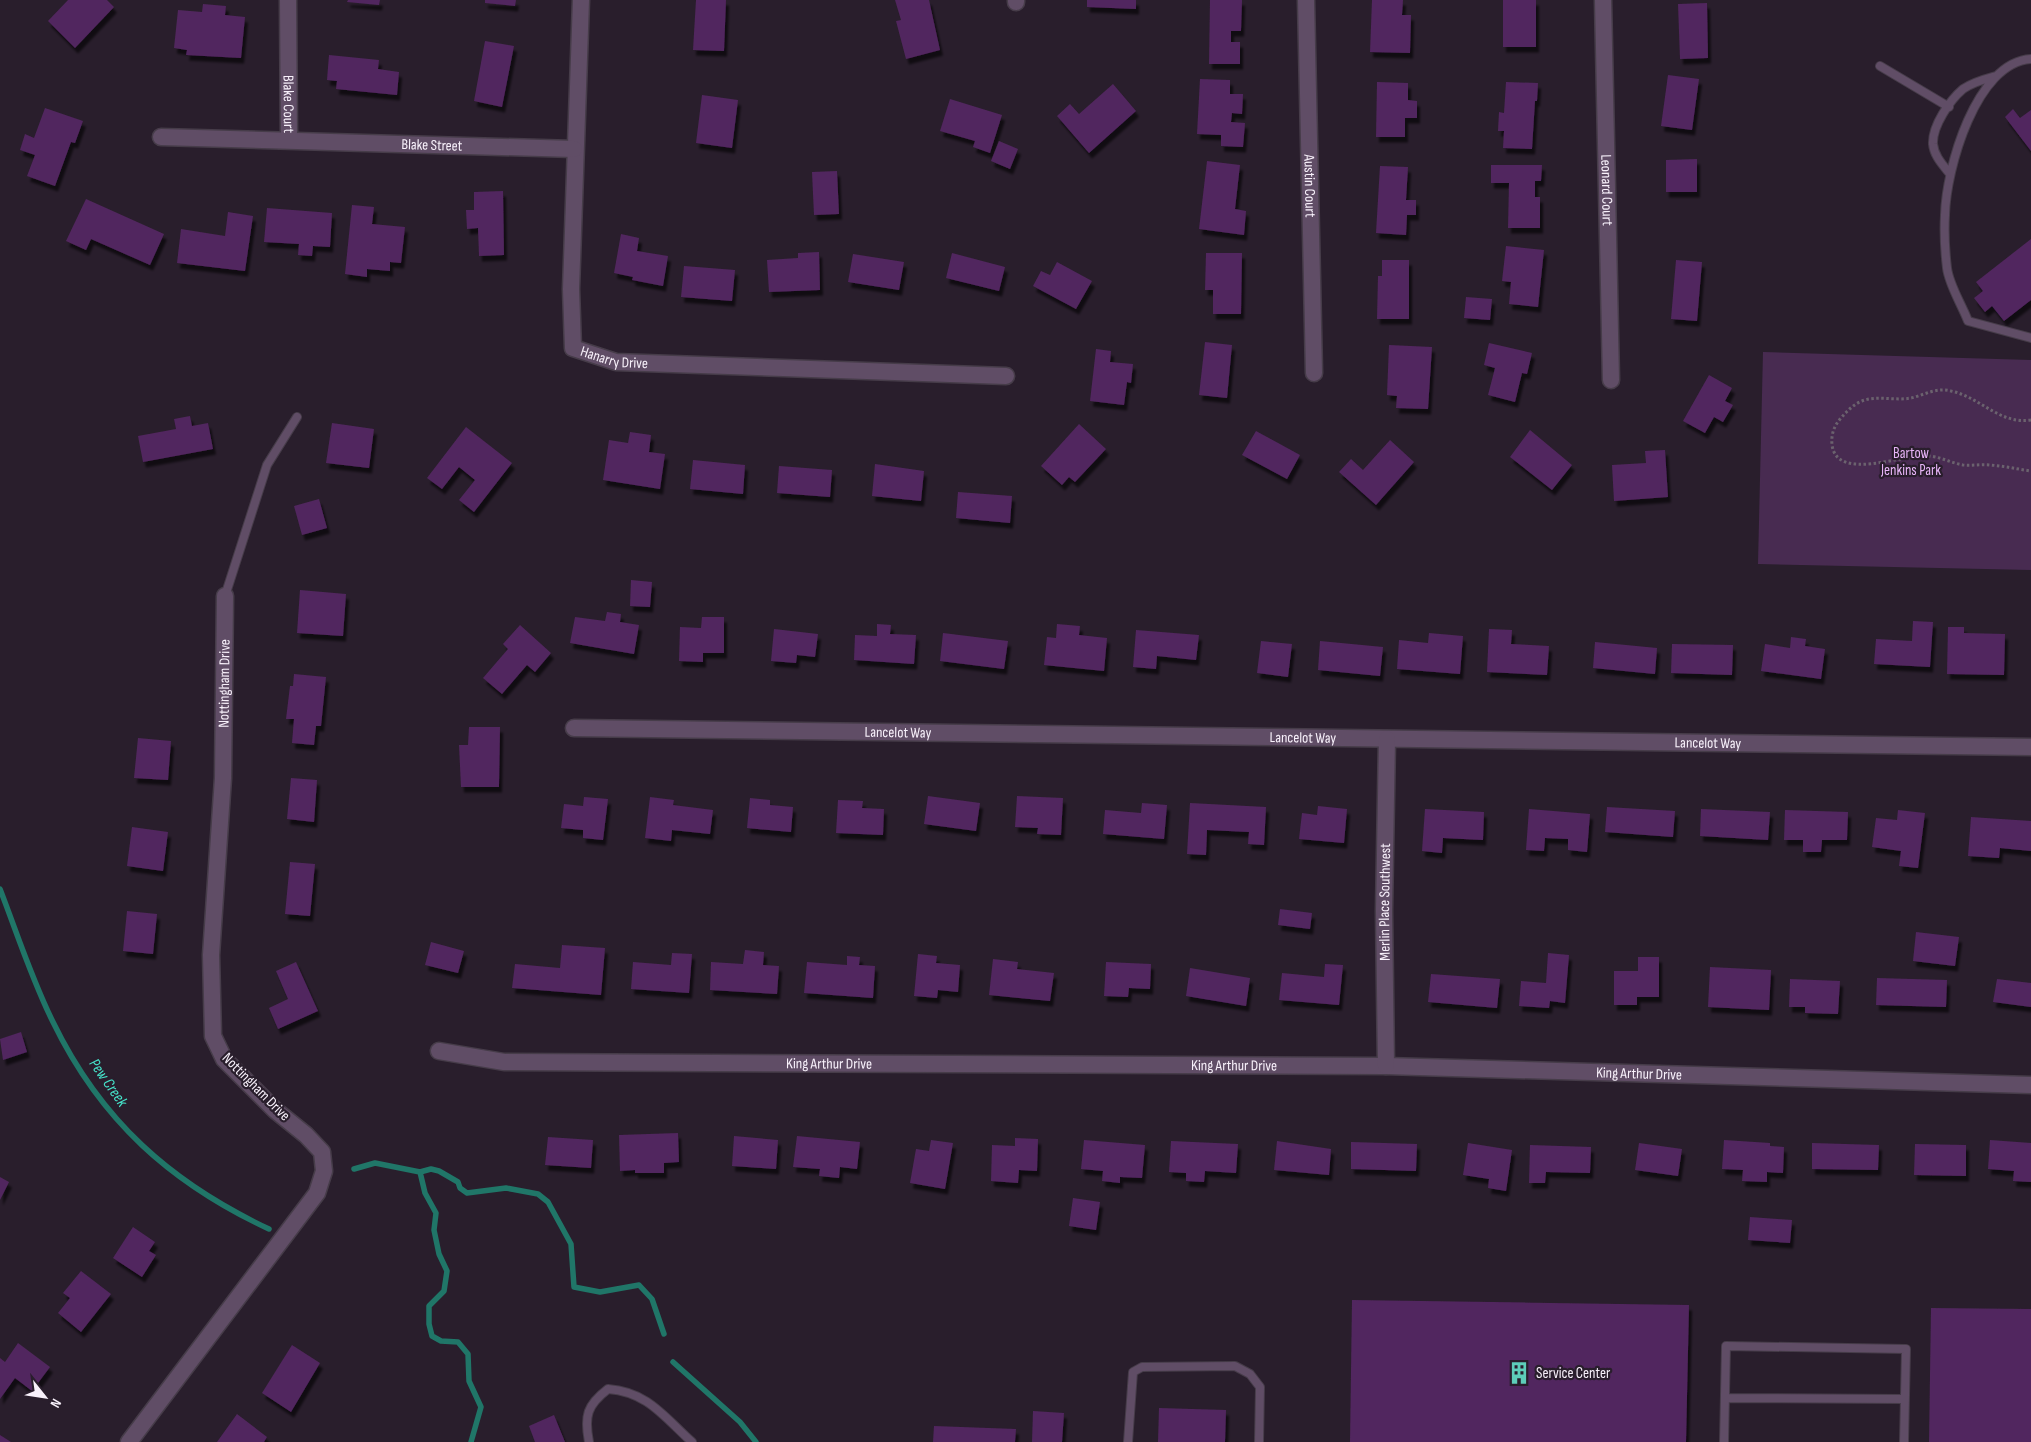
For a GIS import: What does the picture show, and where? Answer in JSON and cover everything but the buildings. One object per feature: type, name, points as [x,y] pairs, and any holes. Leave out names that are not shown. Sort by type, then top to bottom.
[{"type":"street","name":"Blake Court","points":[[161,137],[289,140],[288,0]]},
{"type":"street","name":"Hanarry Drive","points":[[581,0],[574,149],[571,289],[573,348],[616,362],[1006,376]]},
{"type":"street","name":"Austin Court","points":[[1306,0],[1314,373]]},
{"type":"street","name":"Leonard Court","points":[[1603,0],[1611,380]]},
{"type":"street","name":"Blake Street","points":[[289,140],[574,149]]},
{"type":"street","name":"Nottingham Drive","points":[[128,1442],[312,1199],[324,1170],[322,1152],[306,1135],[275,1110],[224,1059],[213,1036],[212,955],[223,778],[225,596]]},
{"type":"street","name":"Lancelot Way","points":[[574,728],[2031,747]]},
{"type":"street","name":"Merlin Place Southwest","points":[[1386,1066],[1384,912],[1387,739]]},
{"type":"street","name":"King Arthur Drive","points":[[439,1051],[504,1062],[1386,1066],[2031,1085]]},
{"type":"lane","points":[[2031,59],[2000,71],[1979,97],[1953,160],[1944,214],[1947,270],[1968,321],[2031,338]]},
{"type":"lane","points":[[1880,66],[1949,106]]},
{"type":"lane","points":[[1950,174],[1938,159],[1933,144],[1935,129],[1949,106],[1963,89],[1980,80],[1996,76]]},
{"type":"lane","points":[[225,596],[267,465],[297,417]]},
{"type":"lane","points":[[1724,1442],[1726,1346],[1906,1349],[1904,1442]]},
{"type":"lane","points":[[1128,1442],[1133,1372],[1142,1367],[1193,1365],[1235,1366],[1250,1374],[1260,1386],[1259,1442]]},
{"type":"lane","points":[[589,1442],[586,1417],[598,1397],[608,1389],[634,1393],[650,1403],[692,1442]]},
{"type":"lane","points":[[1725,1396],[1905,1399]]},
{"type":"path","points":[[2031,420],[2012,420],[1966,396],[1950,390],[1936,390],[1910,398],[1862,401],[1847,411],[1836,424],[1831,437],[1833,450],[1843,462],[1854,465],[1877,463],[1904,457],[1929,456],[1965,465],[1989,465],[2031,471]]},
{"type":"green space","name":"Bartow Jenkins Park","points":[[1763,352],[2031,360],[2031,570],[1758,564]]},
{"type":"waterway","name":"Pew Creek","points":[[0,889],[45,1006],[72,1057],[93,1090],[142,1145],[170,1169],[201,1191],[269,1229]]},
{"type":"waterway","points":[[354,1169],[375,1163],[420,1172],[431,1169],[439,1171],[458,1182],[460,1188],[467,1193],[506,1188],[538,1194],[548,1202],[571,1244],[574,1287],[600,1292],[639,1285],[652,1299],[664,1334]]},
{"type":"waterway","name":"Pew Creek","points":[[420,1172],[425,1193],[436,1213],[434,1230],[439,1254],[447,1271],[444,1291],[429,1306],[429,1324],[432,1336],[441,1341],[458,1342],[468,1354],[469,1381],[481,1407],[471,1442]]},
{"type":"waterway","points":[[673,1362],[740,1422],[756,1442]]},
{"type":"place","name":"Service Center","points":[[1519,1373]]}]
